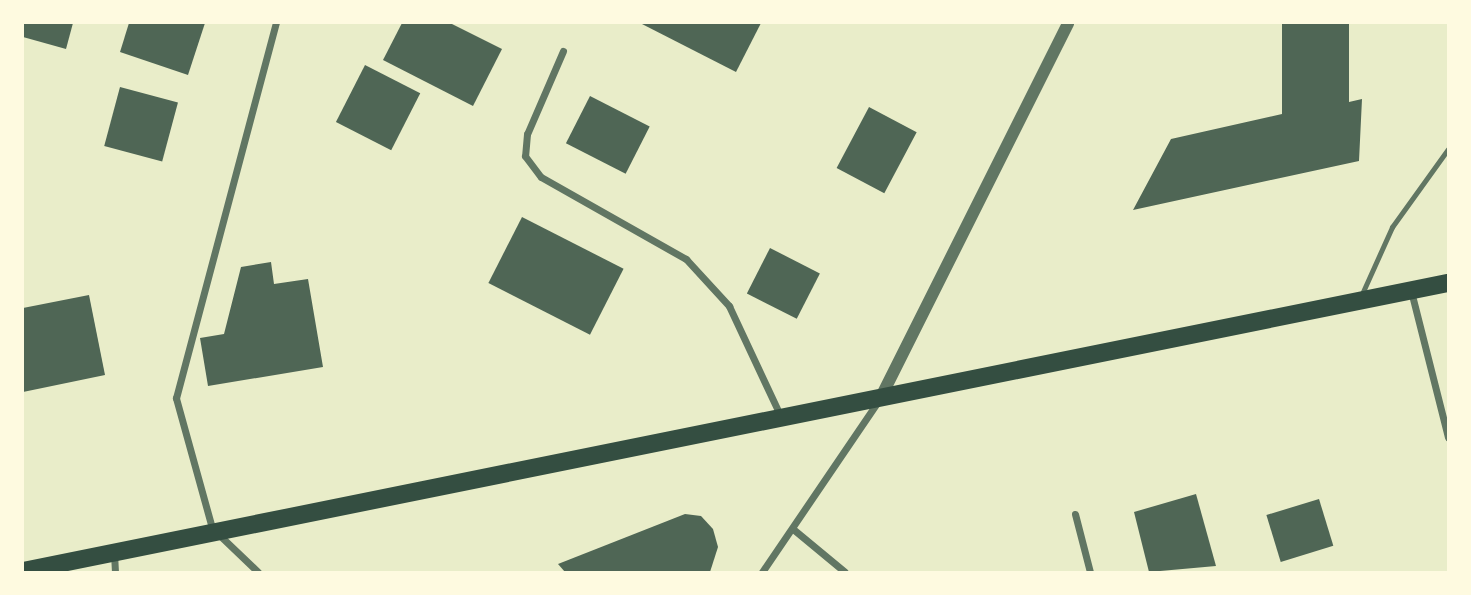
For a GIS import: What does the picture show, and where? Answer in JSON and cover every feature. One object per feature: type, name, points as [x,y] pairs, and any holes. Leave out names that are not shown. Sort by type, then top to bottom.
[{"type":"main road","points":[[23,571],[212,528],[781,417],[1448,282]]},
{"type":"street","points":[[258,572],[212,528],[176,398],[276,23]]},
{"type":"street","points":[[762,572],[881,397],[1068,23]]},
{"type":"street","points":[[563,51],[527,134],[525,156],[541,177],[686,259],[729,306],[781,417]]},
{"type":"street","points":[[1411,290],[1448,437]]},
{"type":"street","points":[[1075,514],[1090,572]]},
{"type":"street","points":[[793,529],[845,572]]},
{"type":"street","points":[[114,552],[115,572]]},
{"type":"lane","points":[[1359,300],[1392,227],[1448,149]]},
{"type":"building","points":[[23,23],[73,23],[66,49],[23,37]]},
{"type":"building","points":[[129,23],[205,23],[188,75],[120,52]]},
{"type":"building","points":[[402,23],[450,23],[502,49],[473,106],[383,60]]},
{"type":"building","points":[[640,23],[761,23],[736,72]]},
{"type":"building","points":[[1282,23],[1349,23],[1349,102],[1362,99],[1359,161],[1133,210],[1171,139],[1282,114]]},
{"type":"building","points":[[365,65],[420,93],[391,150],[336,122]]},
{"type":"building","points":[[120,87],[178,103],[162,161],[104,146]]},
{"type":"building","points":[[590,96],[650,126],[626,174],[566,143]]},
{"type":"building","points":[[869,107],[917,132],[884,193],[837,168]]},
{"type":"building","points":[[522,217],[624,269],[590,335],[488,283]]},
{"type":"building","points":[[770,248],[820,273],[797,319],[747,293]]},
{"type":"building","points":[[271,262],[274,284],[308,279],[323,367],[208,386],[200,338],[224,334],[241,267]]},
{"type":"building","points":[[89,295],[105,375],[23,392],[23,308]]},
{"type":"building","points":[[1196,494],[1216,566],[1149,572],[1134,512]]},
{"type":"building","points":[[1319,499],[1333,546],[1281,562],[1266,515]]},
{"type":"building","points":[[685,514],[701,516],[713,529],[718,547],[710,572],[565,572],[558,564]]}]
